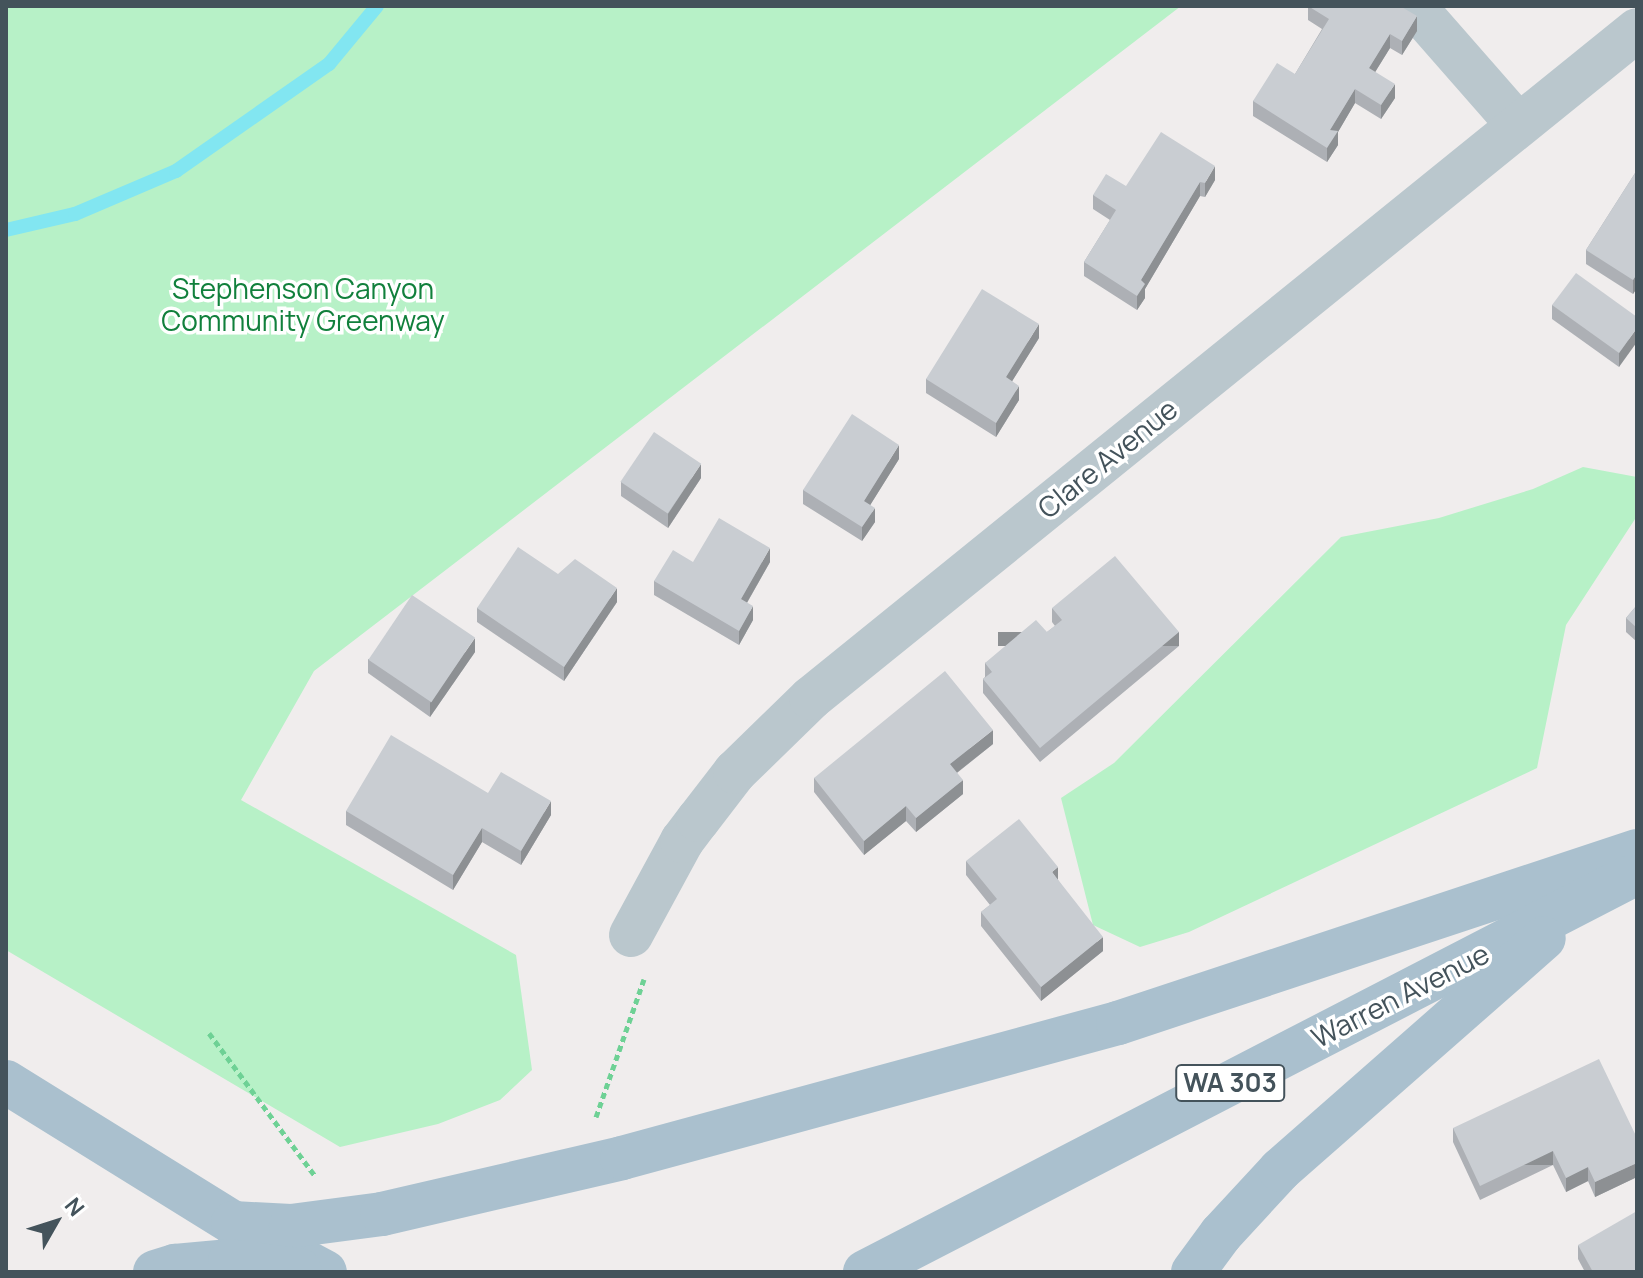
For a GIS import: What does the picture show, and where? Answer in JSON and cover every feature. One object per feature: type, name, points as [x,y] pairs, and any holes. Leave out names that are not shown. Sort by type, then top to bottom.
[{"type":"main road","points":[[233,1223],[307,1225],[382,1214],[622,1158],[1118,1023],[1637,851]]},
{"type":"main road","name":"Warren Avenue","points":[[865,1272],[1637,873]]},
{"type":"main road","points":[[1193,1272],[1221,1234],[1280,1170],[1595,894]]},
{"type":"main road","points":[[6,1082],[233,1223],[325,1272]]},
{"type":"main road","points":[[155,1272],[175,1266],[230,1261],[309,1272]]},
{"type":"street","points":[[1414,6],[1518,125]]},
{"type":"street","name":"Clare Avenue","points":[[639,953],[682,841],[735,772],[768,738],[841,674],[1637,30]]},
{"type":"path","points":[[593,1128],[622,1033],[639,953]]},
{"type":"path","points":[[209,1033],[322,1186]]},
{"type":"green space","name":"Stephenson Canyon Community Greenway","points":[[6,6],[1181,6],[314,671],[241,800],[516,955],[532,1070],[500,1100],[438,1124],[340,1147],[6,950]]},
{"type":"green space","points":[[1583,467],[1637,477],[1637,516],[1566,625],[1537,768],[1189,932],[1140,947],[1093,925],[1061,798],[1114,763],[1341,537],[1439,518],[1533,489]]},
{"type":"building","points":[[1308,6],[1400,6],[1417,16],[1402,41],[1390,34],[1369,68],[1395,84],[1381,105],[1355,89],[1330,130],[1338,131],[1327,148],[1253,101],[1277,63],[1295,74],[1329,19]]},
{"type":"building","points":[[1161,132],[1215,166],[1205,183],[1200,182],[1141,280],[1145,284],[1137,296],[1084,262],[1116,210],[1093,195],[1106,174],[1126,186]]},
{"type":"building","points":[[1637,170],[1637,274],[1633,280],[1586,250]]},
{"type":"building","points":[[1576,273],[1637,317],[1637,328],[1619,353],[1552,305]]},
{"type":"building","points":[[982,289],[1039,324],[1006,377],[1019,386],[996,423],[926,379]]},
{"type":"building","points":[[852,414],[899,445],[864,501],[875,508],[862,527],[803,490]]},
{"type":"building","points":[[654,432],[701,464],[668,514],[620,482]]},
{"type":"building","points":[[719,518],[770,548],[741,599],[753,606],[739,631],[654,581],[673,550],[693,562]]},
{"type":"building","points":[[518,547],[558,574],[575,559],[617,588],[564,667],[477,608]]},
{"type":"building","points":[[1115,556],[1179,632],[1040,748],[983,679],[992,672],[985,663],[1036,620],[1047,632],[1062,620],[1052,608]]},
{"type":"building","points":[[412,595],[475,637],[431,702],[368,660]]},
{"type":"building","points":[[1637,605],[1637,628],[1626,618]]},
{"type":"building","points":[[945,671],[993,730],[950,764],[963,780],[916,818],[906,806],[864,841],[814,778]]},
{"type":"building","points":[[391,735],[488,793],[501,772],[551,801],[521,851],[482,828],[453,875],[346,811]]},
{"type":"building","points":[[1019,819],[1058,867],[1052,872],[1103,937],[1041,987],[981,912],[997,899],[966,861]]},
{"type":"building","points":[[1599,1059],[1637,1138],[1637,1163],[1595,1182],[1588,1167],[1566,1178],[1553,1151],[1480,1186],[1453,1128]]},
{"type":"building","points":[[1637,1211],[1637,1272],[1593,1272],[1578,1245]]},
{"type":"waterway","points":[[6,230],[75,214],[176,171],[329,64],[377,6]]}]
